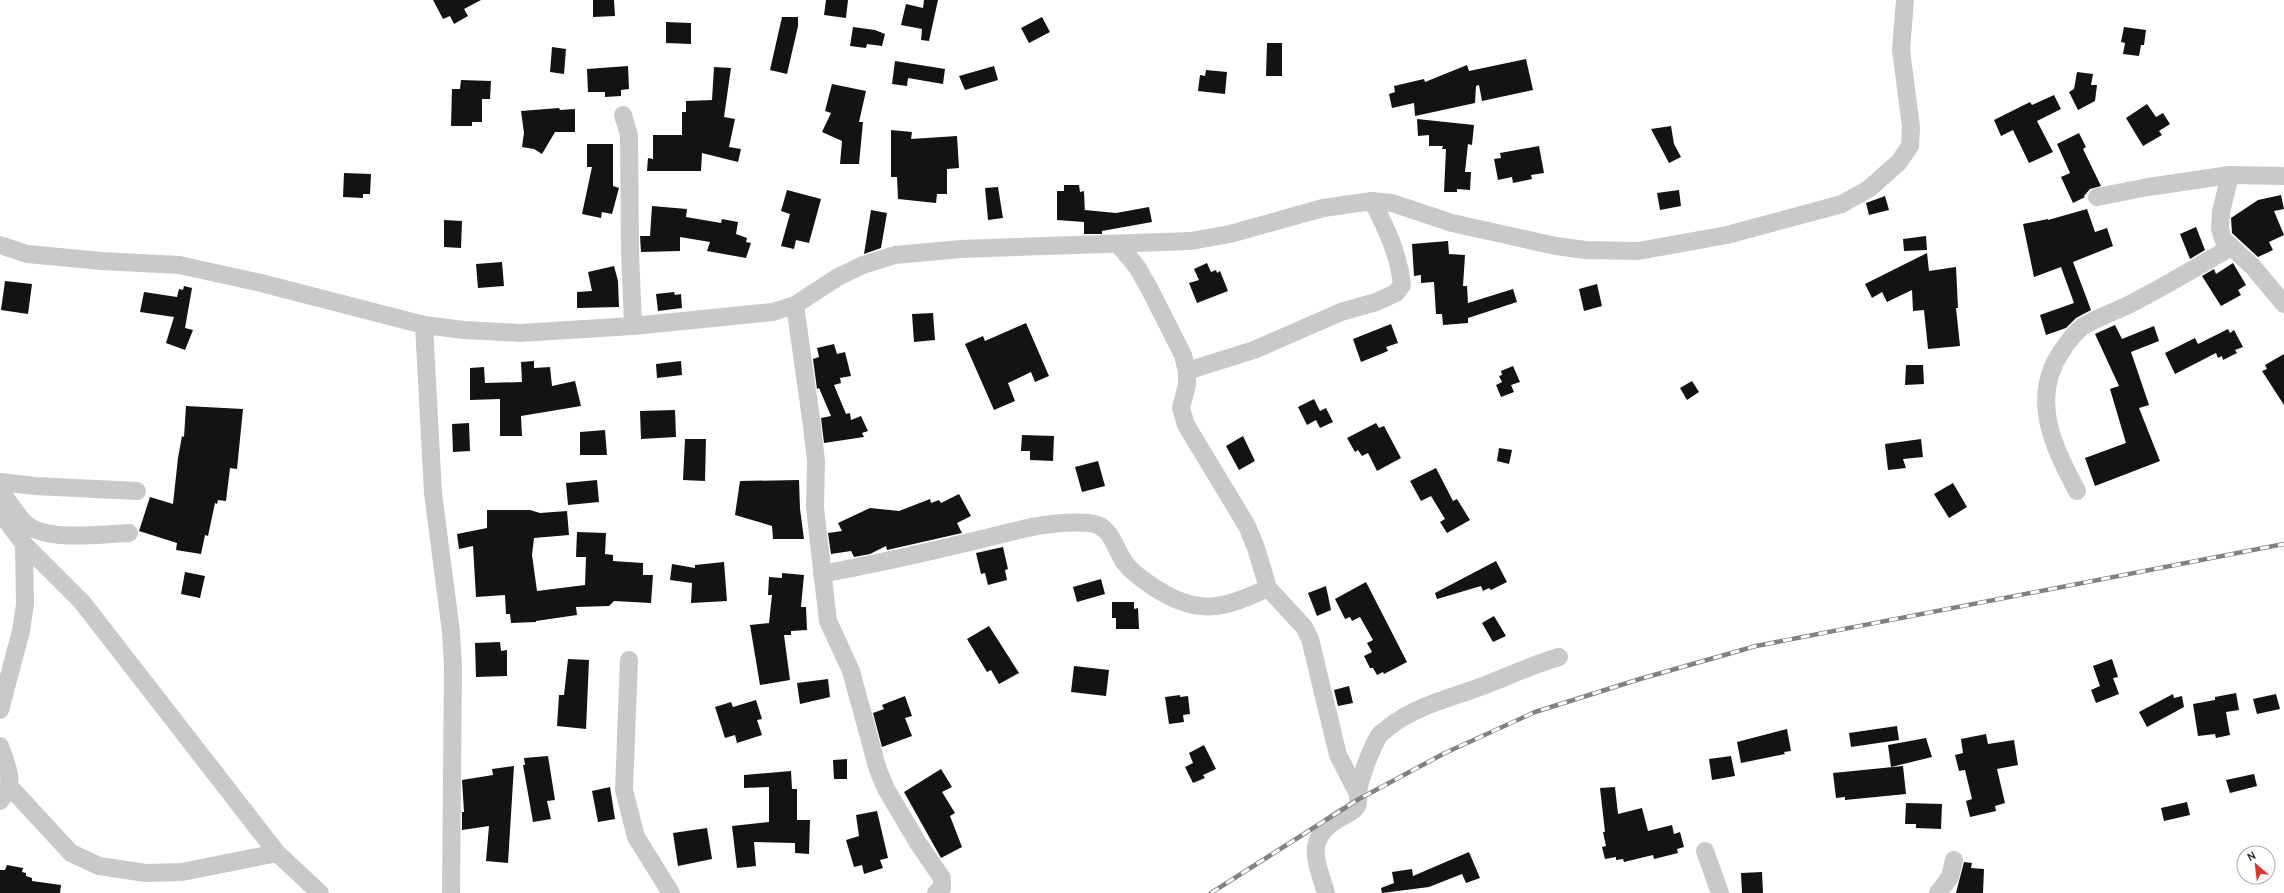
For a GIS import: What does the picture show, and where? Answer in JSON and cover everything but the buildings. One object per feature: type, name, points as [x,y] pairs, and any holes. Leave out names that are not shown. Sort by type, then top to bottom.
[{"type":"street","points":[[0,245],[27,254],[102,261],[179,265],[261,283],[424,325],[520,333],[633,326],[773,312],[795,305],[838,277],[863,265],[895,255],[961,249],[1197,240],[1230,234],[1323,208],[1372,201],[1392,204],[1452,223],[1556,246],[1585,250],[1638,251],[1727,235],[1842,204],[1870,188],[1899,162],[1910,146],[1911,127],[1901,50],[1905,0]]},
{"type":"street","points":[[623,115],[629,135],[630,250],[633,326]]},
{"type":"street","points":[[2097,197],[2148,187],[2230,175],[2284,176]]},
{"type":"street","points":[[2230,175],[2224,195],[2220,229],[2223,239],[2264,279],[2284,304]]},
{"type":"street","points":[[1187,371],[1254,350],[1341,312],[1376,302],[1396,292],[1402,285],[1401,275],[1384,224],[1372,201]]},
{"type":"street","points":[[1118,244],[1137,267],[1183,355],[1187,371],[1187,385],[1181,408],[1182,416],[1196,443],[1246,526],[1256,548],[1268,588],[1304,627],[1310,639],[1338,755],[1358,794]]},
{"type":"street","points":[[2077,491],[2066,470],[2046,414],[2045,388],[2052,366],[2071,338],[2082,327],[2168,285],[2231,247]]},
{"type":"street","points":[[795,305],[816,461],[815,508],[828,621],[851,671],[878,770],[886,789],[918,843],[942,878],[942,888],[936,893]]},
{"type":"street","points":[[424,325],[433,494],[451,632],[453,665],[451,893]]},
{"type":"street","points":[[0,482],[35,486],[137,491]]},
{"type":"street","points":[[0,490],[26,524],[37,531],[55,534],[129,533]]},
{"type":"street","points":[[0,512],[24,544],[82,602],[277,853],[320,893]]},
{"type":"street","points":[[822,574],[1048,524],[1090,523],[1102,526],[1110,535],[1131,570],[1166,595],[1189,606],[1219,607],[1243,600],[1268,588]]},
{"type":"street","points":[[0,710],[21,631],[25,604],[24,544]]},
{"type":"street","points":[[1326,893],[1318,866],[1316,842],[1321,832],[1329,824],[1354,811],[1358,806],[1358,794],[1379,735],[1403,717],[1431,703],[1509,676],[1521,669],[1559,657]]},
{"type":"street","points":[[629,660],[624,790],[636,837],[671,893]]},
{"type":"street","points":[[0,746],[10,780],[5,794],[71,853],[100,866],[146,873],[182,872],[277,853]]},
{"type":"street","points":[[1705,851],[1720,893]]},
{"type":"street","points":[[1938,893],[1950,877],[1954,860]]},
{"type":"railway","points":[[1211,893],[1359,799],[1445,753],[1535,712],[1640,679],[1756,646],[2284,544]]}]
